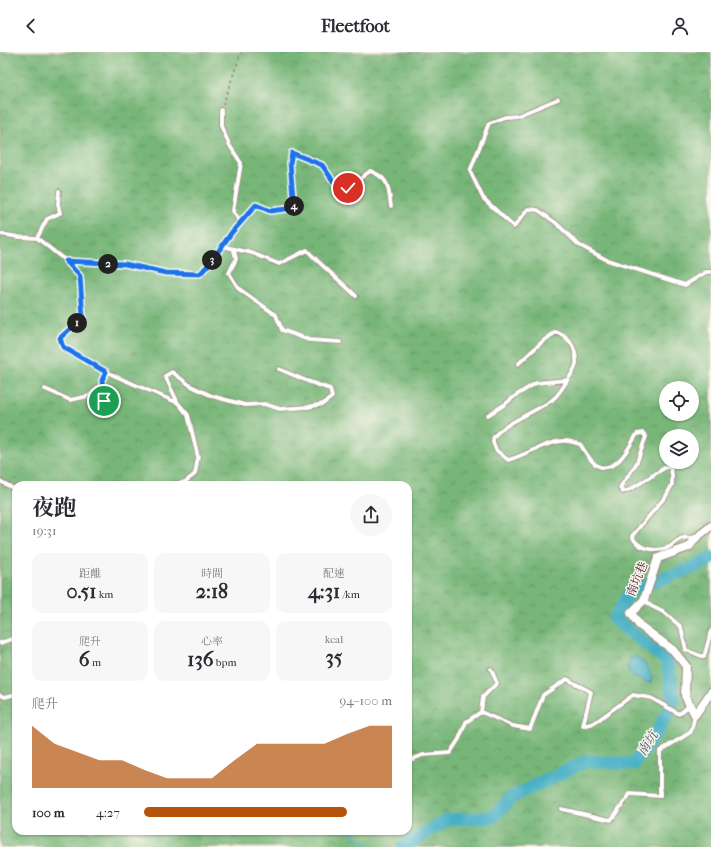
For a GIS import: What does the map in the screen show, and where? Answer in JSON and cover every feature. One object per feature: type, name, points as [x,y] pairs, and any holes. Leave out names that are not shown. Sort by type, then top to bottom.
[{"type":"street","name":"南坑巷","points":[[695,714],[685,696],[686,666],[673,650],[638,625],[631,613],[644,599],[658,558],[689,547],[696,538],[711,526]]},
{"type":"street","points":[[695,714],[711,692]]},
{"type":"lane","points":[[558,99],[517,116],[488,123],[470,171],[483,198],[514,227],[528,209],[538,210],[556,223],[580,245],[607,260],[648,274],[685,285],[706,272],[711,272]]},
{"type":"lane","points":[[221,110],[221,126],[230,146],[241,163],[233,212],[240,222]]},
{"type":"lane","points":[[66,261],[125,264],[166,273],[200,274],[240,222],[256,205],[270,211],[294,208],[290,163],[292,153],[322,165],[336,185],[348,188],[370,171],[379,174],[387,182],[391,206]]},
{"type":"lane","points":[[37,238],[47,220],[60,213],[58,204],[59,191]]},
{"type":"lane","points":[[0,234],[37,238],[66,261],[80,276],[83,317],[60,338],[63,347],[106,372],[178,403]]},
{"type":"lane","points":[[222,246],[252,254],[280,264],[307,250],[320,265],[356,296]]},
{"type":"lane","points":[[234,250],[236,259],[228,273],[239,289],[276,315],[282,330],[310,340],[340,342]]},
{"type":"lane","points":[[518,364],[543,341],[556,332],[572,343],[577,364],[572,375],[567,380],[561,391],[552,400],[502,429],[494,436],[493,442],[496,450],[508,460],[518,457],[545,444],[563,440],[580,444],[591,460],[599,466],[607,467],[615,464],[627,452],[637,434],[643,433],[646,436],[637,463],[620,488],[623,492],[631,489],[666,467],[670,467],[672,474],[672,485],[666,496],[632,536],[634,541],[643,547],[656,550],[669,548],[682,538],[696,538]]},
{"type":"lane","points":[[186,481],[195,474],[198,457],[188,416],[178,403],[164,376],[172,372],[191,386],[212,396],[245,405],[264,404],[280,409],[308,407],[323,404],[332,397],[330,389],[306,381],[279,369]]},
{"type":"lane","points":[[45,389],[70,400],[89,396],[100,386],[106,372]]},
{"type":"lane","points":[[102,380],[104,401],[109,412]]},
{"type":"lane","points":[[488,415],[536,383],[567,380]]},
{"type":"lane","points":[[0,481],[12,488]]},
{"type":"lane","points":[[644,599],[651,606],[665,613],[681,627],[686,650],[704,657],[711,631]]},
{"type":"lane","points":[[0,643],[12,639]]},
{"type":"lane","points":[[412,759],[423,755],[450,753],[459,739],[466,722],[481,712],[483,697],[497,683],[491,669]]},
{"type":"lane","points":[[481,712],[513,726],[530,729],[543,695],[567,679],[591,692],[583,726],[594,723],[633,695],[651,698],[679,714],[690,705]]},
{"type":"lane","points":[[0,695],[5,697],[12,695]]},
{"type":"lane","points":[[561,809],[611,820],[630,794],[660,796],[660,751],[691,732],[695,714]]},
{"type":"path","points":[[221,110],[242,52]]},
{"type":"green space","points":[[0,52],[711,52],[711,847],[0,847]]},
{"type":"water","points":[[636,656],[644,662],[653,677],[650,683],[636,678],[628,669],[630,658]]},
{"type":"waterway","name":"南坑","points":[[403,847],[447,820],[493,817],[512,797],[586,761],[634,764],[658,730],[674,700],[667,661],[614,619],[631,590],[695,567],[711,558]]},
{"type":"waterway","points":[[354,835],[370,847]]},
{"type":"route","points":[[104,401],[102,380],[106,372],[63,347],[60,338],[83,317],[80,276],[66,261],[125,264],[166,273],[200,274],[210,263],[232,232],[256,205],[270,211],[294,208],[290,163],[292,153],[322,165],[336,185],[348,188]]}]
